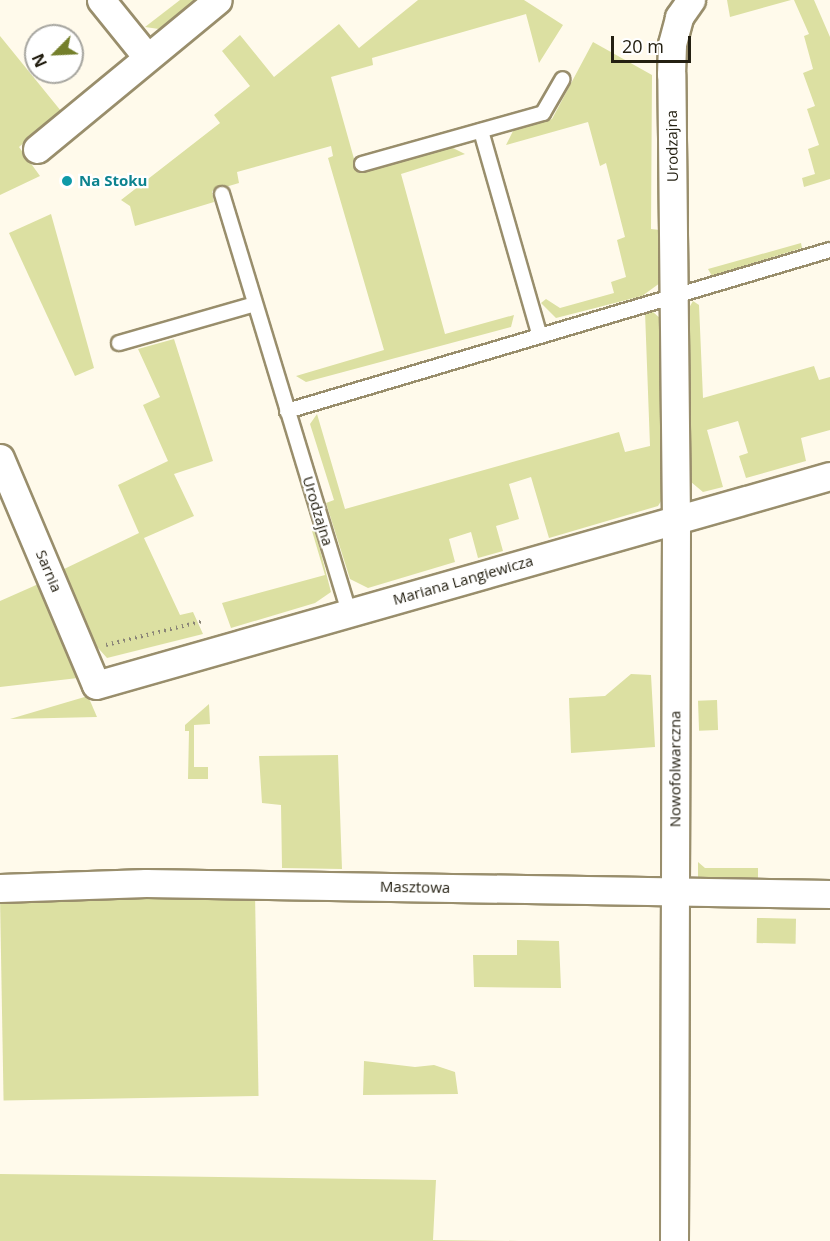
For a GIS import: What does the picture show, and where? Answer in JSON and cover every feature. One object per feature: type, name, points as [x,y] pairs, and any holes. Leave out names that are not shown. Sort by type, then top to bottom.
[{"type":"street","points":[[101,0],[147,57]]},
{"type":"street","points":[[37,149],[218,0]]},
{"type":"street","name":"Urodzajna","points":[[673,296],[672,44],[679,17],[691,0]]},
{"type":"street","name":"Nowofolwarczna","points":[[673,296],[676,520],[674,1241]]},
{"type":"street","name":"Sarnia","points":[[0,458],[96,685]]},
{"type":"street","name":"Mariana Langiewicza","points":[[96,685],[349,611],[830,476]]},
{"type":"street","name":"Masztowa","points":[[0,888],[157,884],[830,894]]},
{"type":"lane","points":[[362,164],[543,113],[563,79]]},
{"type":"lane","points":[[481,131],[539,333]]},
{"type":"lane","name":"Urodzajna","points":[[222,194],[349,611]]},
{"type":"lane","points":[[287,411],[539,333],[830,250]]},
{"type":"lane","points":[[119,343],[255,304]]},
{"type":"path","points":[[82,651],[204,621]]},
{"type":"green space","points":[[180,0],[195,0],[159,29],[145,27]]},
{"type":"green space","points":[[418,0],[524,0],[563,25],[539,63],[526,14],[372,58],[373,65],[331,77],[358,173],[451,147],[465,154],[401,174],[445,334],[514,315],[511,327],[306,382],[296,376],[384,350],[328,158],[333,156],[331,146],[237,172],[239,183],[212,191],[214,202],[135,226],[130,206],[121,200],[220,123],[214,115],[250,86],[222,51],[240,35],[274,77],[339,24],[359,48]]},
{"type":"green space","points":[[727,0],[791,0],[730,17]]},
{"type":"green space","points":[[794,0],[814,0],[830,37],[830,179],[804,187],[802,178],[815,174],[808,149],[819,145],[807,109],[815,106],[803,73],[813,69],[804,36],[809,34]]},
{"type":"green space","points":[[0,36],[24,66],[24,84],[39,84],[61,111],[19,147],[40,176],[0,195]]},
{"type":"green space","points":[[593,42],[652,75],[651,229],[660,230],[660,283],[642,296],[556,318],[541,303],[546,299],[560,308],[614,293],[611,282],[626,277],[617,240],[625,237],[606,163],[600,166],[588,122],[506,145],[514,129],[552,119]]},
{"type":"green space","points":[[51,214],[94,368],[75,376],[9,233]]},
{"type":"green space","points":[[801,243],[802,248],[712,276],[708,269]]},
{"type":"green space","points":[[693,301],[699,305],[703,398],[814,366],[819,380],[830,377],[830,430],[801,438],[806,461],[746,478],[739,456],[748,453],[738,421],[707,430],[723,487],[703,492],[691,482],[687,474],[686,313]]},
{"type":"green space","points":[[645,312],[653,312],[661,319],[663,498],[658,506],[549,538],[531,477],[509,484],[519,519],[496,526],[503,551],[478,558],[471,532],[449,539],[455,562],[368,588],[350,579],[326,503],[334,500],[310,424],[317,414],[345,509],[619,432],[625,452],[650,446]]},
{"type":"green space","points":[[174,339],[213,461],[174,474],[194,516],[144,538],[180,615],[193,612],[203,634],[107,658],[91,640],[62,570],[139,533],[118,485],[168,461],[143,405],[160,397],[138,349]]},
{"type":"green space","points":[[315,530],[331,592],[315,603],[231,628],[222,603],[325,575],[312,531]]},
{"type":"green space","points":[[43,582],[78,678],[0,687],[0,601]]},
{"type":"green space","points":[[631,674],[651,675],[655,747],[571,753],[569,698],[605,696]]},
{"type":"green space","points":[[88,696],[97,717],[10,719]]},
{"type":"green space","points":[[717,700],[718,730],[699,731],[698,701]]},
{"type":"green space","points":[[209,704],[210,724],[194,725],[194,767],[208,767],[208,779],[188,779],[189,731],[185,731],[185,725]]},
{"type":"green space","points":[[338,755],[342,869],[282,868],[281,805],[262,803],[259,756]]},
{"type":"green space","points":[[698,862],[705,868],[758,868],[758,882],[698,881]]},
{"type":"green space","points":[[255,894],[259,1096],[4,1100],[0,898]]},
{"type":"green space","points":[[757,918],[796,919],[796,944],[757,943]]},
{"type":"green space","points":[[517,940],[559,941],[561,988],[474,987],[473,955],[517,955]]},
{"type":"green space","points":[[364,1061],[415,1067],[434,1065],[455,1072],[458,1094],[363,1095]]},
{"type":"green space","points":[[0,1174],[436,1180],[433,1240],[519,1241],[0,1241]]},
{"type":"place","name":"Na Stoku","points":[[67,181]]}]
